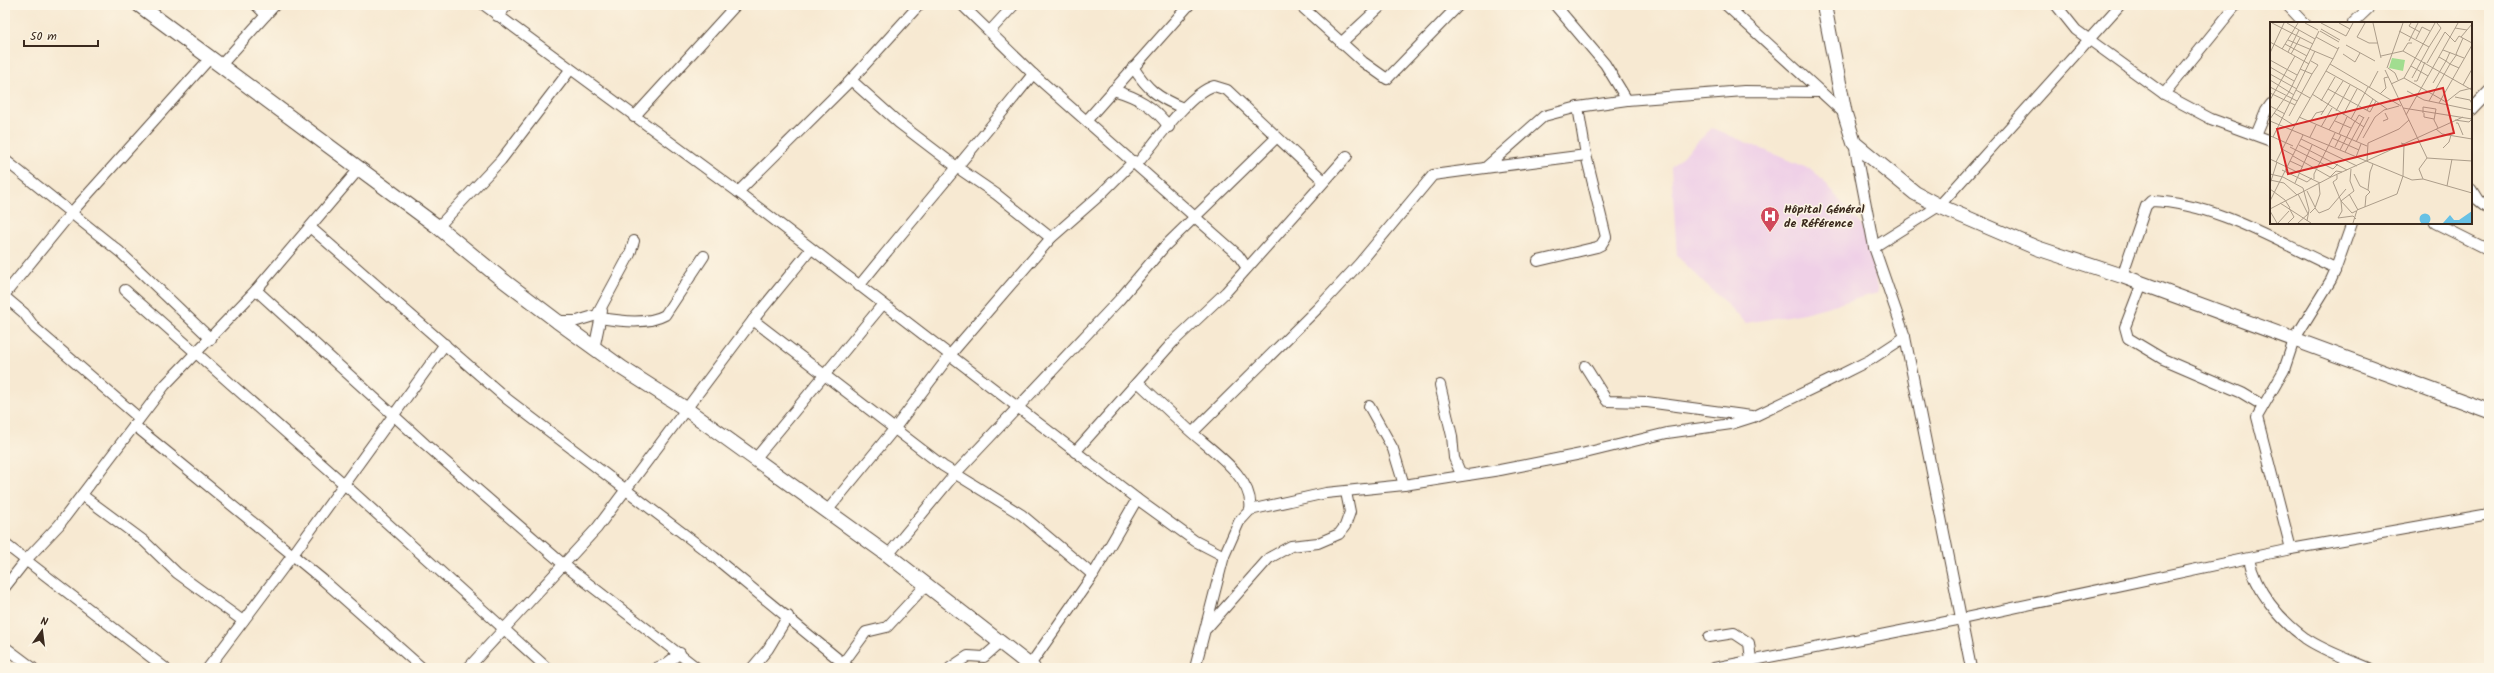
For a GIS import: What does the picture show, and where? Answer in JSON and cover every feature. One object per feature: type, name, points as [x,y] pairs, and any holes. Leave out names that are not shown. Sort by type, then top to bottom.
[{"type":"main road","points":[[139,5],[438,227],[499,277],[557,321],[594,348],[686,409],[888,555],[1032,667]]},
{"type":"main road","points":[[1824,5],[1845,114],[1854,143],[1915,193],[1939,206],[2037,248],[2142,283],[2489,411]]},
{"type":"street","points":[[256,5],[266,15]]},
{"type":"street","points":[[5,294],[72,212],[216,61],[275,5]]},
{"type":"street","points":[[484,5],[570,70],[738,192],[1137,499],[1195,541],[1224,556]]},
{"type":"street","points":[[497,16],[508,5]]},
{"type":"street","points":[[634,117],[736,5]]},
{"type":"street","points":[[738,192],[851,80],[919,5]]},
{"type":"street","points":[[962,5],[1033,74],[1136,163],[1238,255],[1247,268]]},
{"type":"street","points":[[990,31],[1014,5]]},
{"type":"street","points":[[1086,120],[1189,5]]},
{"type":"street","points":[[1300,5],[1363,62],[1387,79],[1459,5]]},
{"type":"street","points":[[1341,43],[1382,5]]},
{"type":"street","points":[[1555,5],[1605,64],[1627,100]]},
{"type":"street","points":[[1726,5],[1845,114]]},
{"type":"street","points":[[2056,5],[2076,30],[2164,94],[2211,119],[2270,141]]},
{"type":"street","points":[[1874,247],[1939,206],[2120,5]]},
{"type":"street","points":[[2164,94],[2236,5]]},
{"type":"street","points":[[2287,5],[2303,22]]},
{"type":"street","points":[[2354,22],[2372,5]]},
{"type":"street","points":[[1133,67],[1144,85],[1166,102],[1183,108]]},
{"type":"street","points":[[438,227],[501,160],[570,70]]},
{"type":"street","points":[[859,286],[913,218],[958,168],[1033,74]]},
{"type":"street","points":[[851,80],[899,123],[958,168],[996,194],[1050,238]]},
{"type":"street","points":[[827,511],[895,428],[950,355],[1050,238],[1136,163],[1169,127],[1183,108],[1204,90],[1214,86],[1227,90],[1324,182]]},
{"type":"street","points":[[1112,90],[1138,98],[1159,114],[1169,127]]},
{"type":"street","points":[[1485,168],[1544,116],[1578,107],[1627,100],[1744,91],[1820,92]]},
{"type":"street","points":[[2472,109],[2489,91]]},
{"type":"street","points":[[2256,135],[2266,111],[2270,105]]},
{"type":"street","points":[[1538,260],[1601,245],[1606,237],[1586,156],[1578,107]]},
{"type":"street","points":[[888,555],[955,474],[1016,406],[1119,300],[1164,247],[1196,218],[1276,138]]},
{"type":"street","points":[[1854,143],[1874,247],[1905,337],[1971,668]]},
{"type":"street","points":[[1075,452],[1173,342],[1226,292],[1347,156]]},
{"type":"street","points":[[1193,432],[1319,307],[1359,264],[1425,182],[1433,175],[1448,171],[1586,156]]},
{"type":"street","points":[[5,160],[72,212],[120,252],[211,339]]},
{"type":"street","points":[[5,587],[27,559],[59,525],[136,422],[180,368],[211,339],[256,290],[311,228],[359,169]]},
{"type":"street","points":[[2472,193],[2489,209]]},
{"type":"street","points":[[2122,276],[2146,206],[2151,201],[2202,210],[2248,227],[2333,267],[2334,271]]},
{"type":"street","points":[[2291,549],[2256,417],[2284,370],[2294,340],[2334,271],[2352,224]]},
{"type":"street","points":[[2437,224],[2489,250]]},
{"type":"street","points":[[2456,224],[2456,234]]},
{"type":"street","points":[[311,228],[506,399],[714,557],[846,665],[866,632],[887,627],[926,585]]},
{"type":"street","points":[[557,321],[569,322],[591,318],[597,315],[603,307],[633,249],[634,241]]},
{"type":"street","points":[[468,668],[597,528],[754,320],[811,249]]},
{"type":"street","points":[[600,318],[627,321],[655,320],[665,315],[704,256]]},
{"type":"street","points":[[2142,283],[2124,327],[2128,338],[2162,359],[2242,393],[2262,405]]},
{"type":"street","points":[[125,290],[344,484],[547,668]]},
{"type":"street","points":[[256,290],[395,416],[563,564],[680,653],[697,668]]},
{"type":"street","points":[[5,297],[24,313],[35,328],[136,422],[292,556],[323,580],[422,668]]},
{"type":"street","points":[[755,459],[824,373],[883,304]]},
{"type":"street","points":[[594,348],[603,307]]},
{"type":"street","points":[[754,320],[955,474],[1022,515],[1093,575]]},
{"type":"street","points":[[1196,668],[1224,556],[1239,522],[1250,510],[1326,493],[1404,485],[1468,475],[1581,454],[1667,433],[1731,424],[1753,417],[1870,360],[1905,337]]},
{"type":"street","points":[[208,668],[292,556],[362,457],[395,416],[445,344]]},
{"type":"street","points":[[1585,366],[1607,401],[1647,402],[1753,417]]},
{"type":"street","points":[[1138,383],[1209,445],[1242,480],[1251,500],[1250,510]]},
{"type":"street","points":[[1440,385],[1452,436],[1454,458],[1460,472],[1468,475]]},
{"type":"street","points":[[1369,406],[1393,449],[1404,485]]},
{"type":"street","points":[[1205,630],[1269,558],[1291,546],[1318,543],[1339,534],[1345,526],[1350,512],[1346,492]]},
{"type":"street","points":[[82,495],[144,541],[177,573],[243,621]]},
{"type":"street","points":[[1032,667],[1093,575],[1137,499]]},
{"type":"street","points":[[1714,668],[1750,664],[2291,549],[2489,514]]},
{"type":"street","points":[[5,544],[27,559],[165,668]]},
{"type":"street","points":[[2249,559],[2252,574],[2262,594],[2305,638],[2369,668]]},
{"type":"street","points":[[752,668],[768,649],[788,616]]},
{"type":"street","points":[[1709,637],[1734,633],[1749,644],[1750,664]]},
{"type":"street","points":[[950,668],[962,658],[984,656],[1000,643]]},
{"type":"street","points":[[5,647],[33,668]]},
{"type":"street","points":[[656,668],[666,664],[680,653]]},
{"type":"shaded area","name":"Hôpital Général de Référence","points":[[1712,128],[1814,171],[1860,223],[1869,243],[1878,293],[1804,313],[1746,323],[1677,256],[1671,167]]},
{"type":"place","name":"Hôpital Général de Référence","points":[[1770,233]]}]
